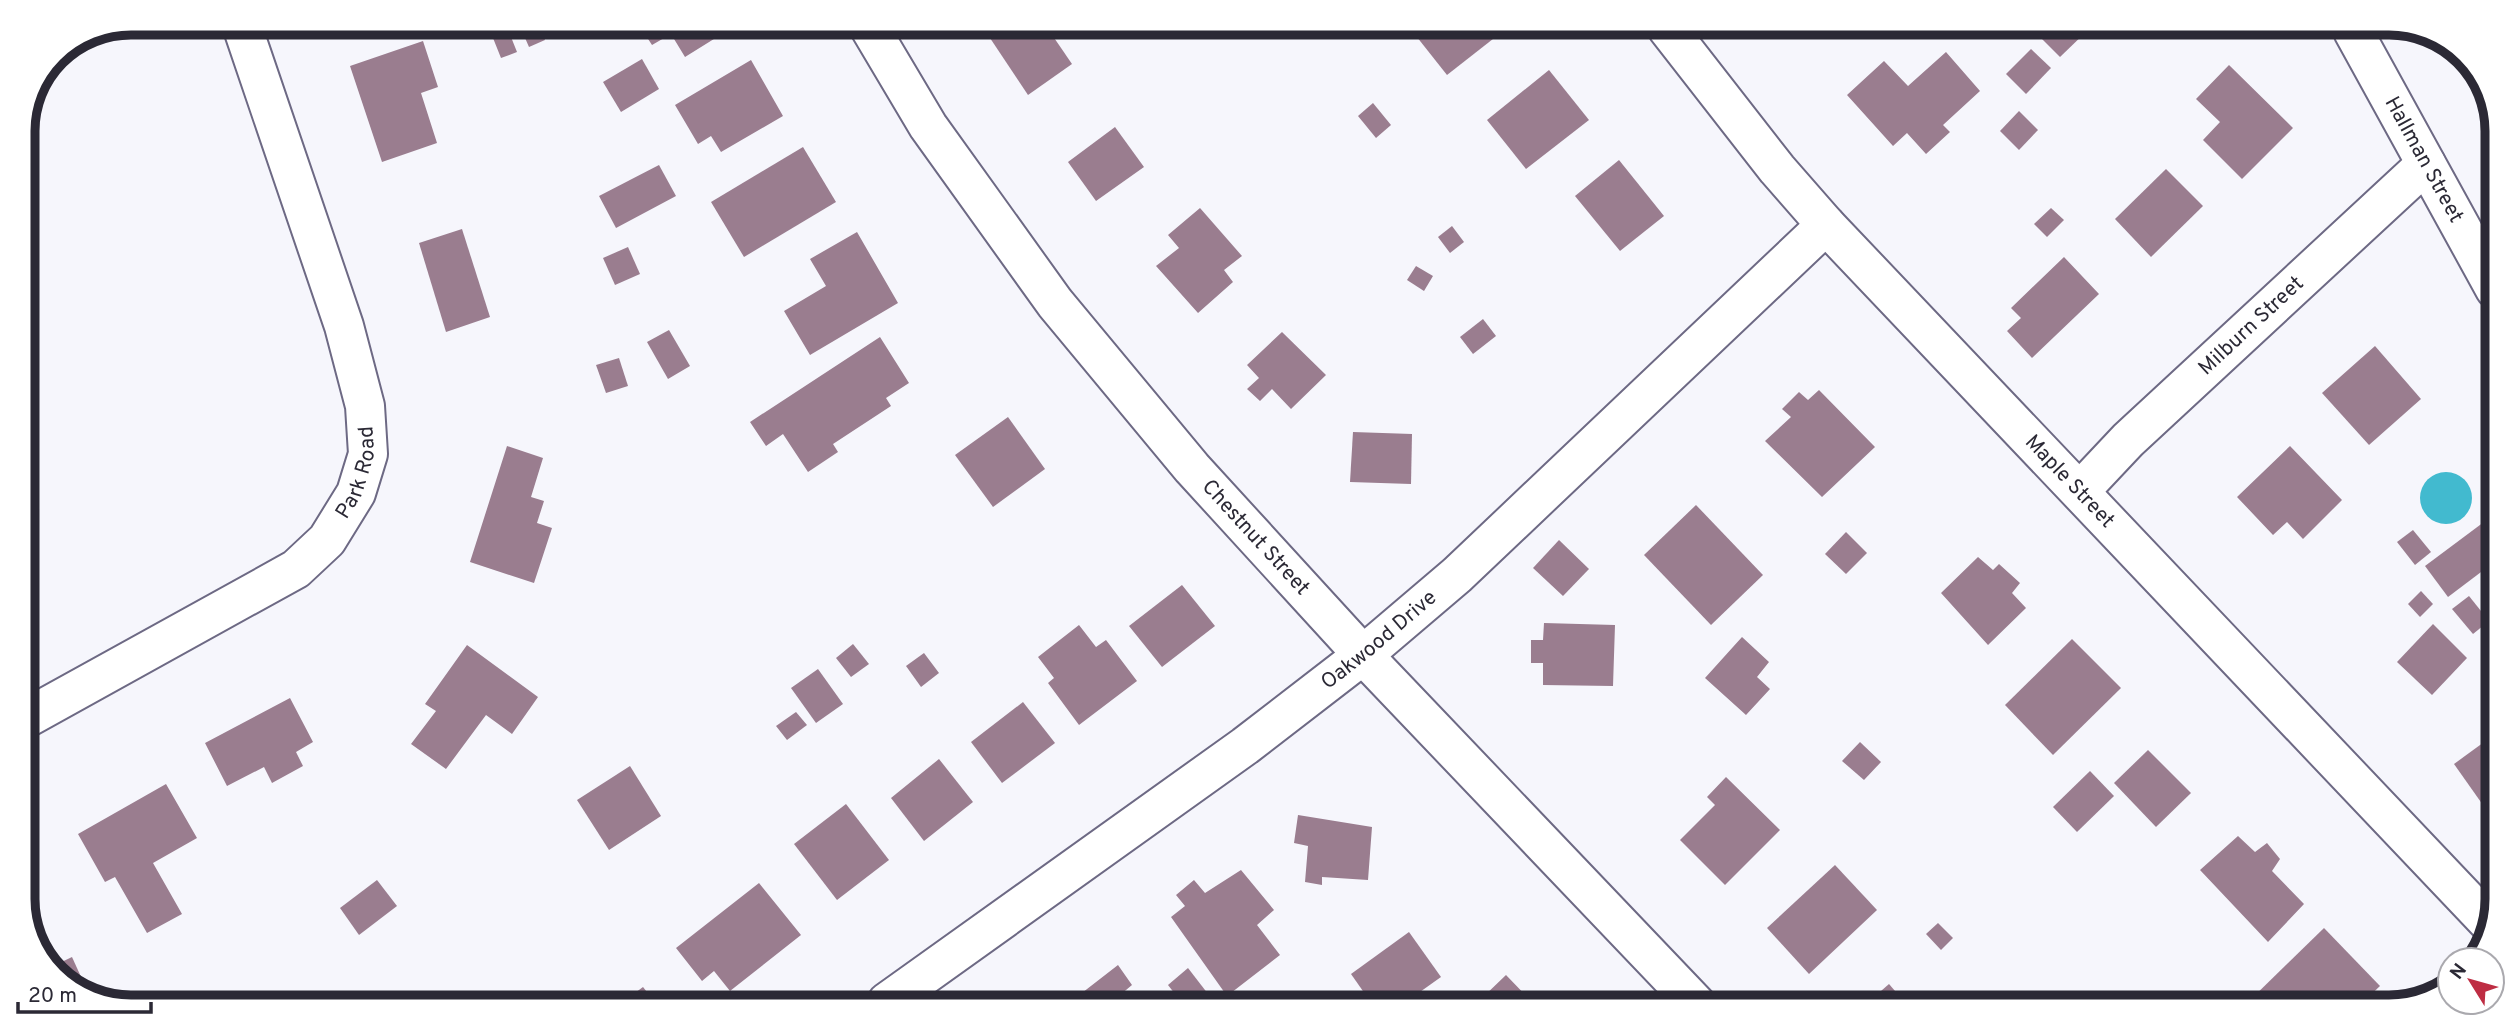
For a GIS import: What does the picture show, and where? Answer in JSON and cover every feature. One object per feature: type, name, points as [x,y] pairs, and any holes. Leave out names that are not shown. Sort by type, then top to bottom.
[{"type":"street","name":"Park Road","points":[[35,713],[296,569],[327,540],[356,493],[368,454],[365,406],[344,326],[246,35]]},
{"type":"street","name":"Chestnut Street","points":[[874,35],[928,125],[1055,303],[1192,468],[1363,654],[1687,995]]},
{"type":"street","name":"Maple Street","points":[[1672,35],[1777,170],[1826,225],[2483,917]]},
{"type":"street","name":"Hallman Street","points":[[2355,35],[2485,269]]},
{"type":"street","name":"Milburn Street","points":[[2080,491],[2128,440],[2426,164]]},
{"type":"street","name":"Oakwood Drive","points":[[897,995],[1245,746],[1363,654],[1457,575],[1826,225]]},
{"type":"water","points":[[2446,472],[2456,474],[2464,480],[2470,488],[2470,508],[2464,516],[2456,522],[2446,524],[2436,522],[2428,516],[2422,508],[2420,498],[2422,488],[2428,480],[2436,474]]},
{"type":"building","points":[[447,35],[463,35],[448,39]]},
{"type":"building","points":[[510,35],[517,52],[501,58],[493,38]]},
{"type":"building","points":[[524,35],[543,35],[545,40],[529,47]]},
{"type":"building","points":[[646,35],[669,35],[652,45]]},
{"type":"building","points":[[672,35],[720,35],[685,57]]},
{"type":"building","points":[[994,35],[1052,35],[1072,64],[1028,95],[990,38]]},
{"type":"building","points":[[1415,35],[1498,35],[1447,75]]},
{"type":"building","points":[[2038,35],[2083,35],[2060,57]]},
{"type":"building","points":[[423,41],[438,87],[421,93],[437,143],[382,162],[350,66]]},
{"type":"building","points":[[2031,49],[2051,68],[2026,94],[2006,74]]},
{"type":"building","points":[[1946,52],[1980,91],[1943,125],[1950,132],[1926,154],[1907,133],[1893,146],[1847,95],[1884,61],[1908,86]]},
{"type":"building","points":[[642,59],[659,89],[621,112],[603,82]]},
{"type":"building","points":[[751,60],[783,116],[721,152],[711,136],[698,144],[675,105]]},
{"type":"building","points":[[2229,65],[2293,128],[2242,179],[2203,140],[2220,122],[2196,99]]},
{"type":"building","points":[[1549,70],[1589,120],[1526,169],[1487,120]]},
{"type":"building","points":[[1373,103],[1391,125],[1376,138],[1358,116]]},
{"type":"building","points":[[2019,111],[2038,130],[2019,150],[2000,131]]},
{"type":"building","points":[[1115,127],[1144,167],[1096,201],[1068,162]]},
{"type":"building","points":[[803,147],[836,202],[744,257],[711,202]]},
{"type":"building","points":[[1619,160],[1664,216],[1620,251],[1575,196]]},
{"type":"building","points":[[659,165],[676,196],[616,228],[599,196]]},
{"type":"building","points":[[2166,169],[2203,206],[2151,257],[2115,219]]},
{"type":"building","points":[[1200,208],[1242,256],[1224,270],[1233,282],[1198,313],[1156,266],[1179,248],[1168,235]]},
{"type":"building","points":[[2051,208],[2064,220],[2047,237],[2034,224]]},
{"type":"building","points":[[1452,226],[1464,242],[1450,253],[1438,237]]},
{"type":"building","points":[[462,229],[490,317],[446,332],[419,243]]},
{"type":"building","points":[[857,232],[898,303],[810,355],[784,311],[826,286],[810,259]]},
{"type":"building","points":[[628,247],[640,274],[615,285],[603,258]]},
{"type":"building","points":[[2064,257],[2099,294],[2032,358],[2007,331],[2021,318],[2011,308]]},
{"type":"building","points":[[1416,266],[1433,276],[1424,291],[1407,280]]},
{"type":"building","points":[[1483,319],[1496,336],[1473,354],[1460,337]]},
{"type":"building","points":[[669,330],[690,366],[668,379],[647,342]]},
{"type":"building","points":[[1282,332],[1326,375],[1291,409],[1272,389],[1260,401],[1247,389],[1259,378],[1247,365]]},
{"type":"building","points":[[880,337],[909,383],[886,398],[891,406],[833,444],[838,452],[808,472],[783,434],[766,446],[750,422]]},
{"type":"building","points":[[2375,346],[2421,399],[2369,445],[2322,393]]},
{"type":"building","points":[[619,358],[628,386],[606,393],[596,365]]},
{"type":"building","points":[[1819,390],[1875,447],[1822,497],[1765,441],[1791,417],[1782,409],[1799,392],[1808,400]]},
{"type":"building","points":[[1008,417],[1045,469],[993,507],[955,455]]},
{"type":"building","points":[[1353,432],[1412,434],[1411,484],[1350,482]]},
{"type":"building","points":[[507,446],[543,458],[531,497],[544,501],[537,523],[552,528],[534,583],[470,562]]},
{"type":"building","points":[[2290,446],[2342,500],[2303,539],[2287,522],[2273,535],[2237,497]]},
{"type":"building","points":[[1696,505],[1763,575],[1711,625],[1644,555]]},
{"type":"building","points":[[2485,521],[2485,569],[2448,597],[2425,566]]},
{"type":"building","points":[[2413,530],[2431,552],[2415,565],[2397,542]]},
{"type":"building","points":[[1846,532],[1867,553],[1846,574],[1825,554]]},
{"type":"building","points":[[1559,540],[1589,569],[1563,596],[1533,568]]},
{"type":"building","points":[[1978,557],[1993,570],[1999,564],[2020,583],[2012,593],[2026,608],[1988,645],[1941,593]]},
{"type":"building","points":[[1182,585],[1215,626],[1162,667],[1129,626]]},
{"type":"building","points":[[2421,591],[2433,604],[2420,617],[2408,604]]},
{"type":"building","points":[[2469,596],[2485,616],[2485,624],[2473,634],[2452,609]]},
{"type":"building","points":[[1544,623],[1615,625],[1613,686],[1543,685],[1543,663],[1531,663],[1531,640],[1543,640]]},
{"type":"building","points":[[2433,624],[2467,658],[2432,695],[2397,662]]},
{"type":"building","points":[[1079,625],[1096,647],[1106,640],[1137,681],[1079,725],[1048,683],[1054,678],[1038,657]]},
{"type":"building","points":[[1742,637],[1769,662],[1757,677],[1770,689],[1746,715],[1705,678]]},
{"type":"building","points":[[2072,639],[2121,688],[2053,755],[2005,705]]},
{"type":"building","points":[[853,644],[869,664],[851,677],[836,658]]},
{"type":"building","points":[[467,645],[538,697],[512,734],[486,715],[446,769],[411,744],[436,711],[425,704]]},
{"type":"building","points":[[924,653],[939,673],[921,687],[906,666]]},
{"type":"building","points":[[818,669],[843,704],[816,723],[791,688]]},
{"type":"building","points":[[290,698],[313,742],[296,752],[303,766],[272,783],[264,767],[227,786],[205,743]]},
{"type":"building","points":[[1023,702],[1055,743],[1002,783],[971,742]]},
{"type":"building","points":[[796,712],[807,725],[787,740],[776,726]]},
{"type":"building","points":[[2485,741],[2485,808],[2454,764]]},
{"type":"building","points":[[1860,742],[1881,762],[1864,780],[1842,761]]},
{"type":"building","points":[[2148,750],[2191,793],[2156,827],[2114,783]]},
{"type":"building","points":[[939,759],[973,802],[924,841],[891,798]]},
{"type":"building","points":[[630,766],[661,816],[609,850],[577,800]]},
{"type":"building","points":[[2090,771],[2114,796],[2077,832],[2053,807]]},
{"type":"building","points":[[1726,777],[1780,830],[1725,885],[1680,840],[1715,805],[1707,797]]},
{"type":"building","points":[[166,784],[197,838],[153,863],[182,914],[147,933],[115,877],[105,882],[78,834]]},
{"type":"building","points":[[846,804],[889,860],[837,900],[794,844]]},
{"type":"building","points":[[1298,815],[1372,827],[1368,880],[1322,877],[1322,885],[1305,882],[1308,846],[1294,843]]},
{"type":"building","points":[[2238,836],[2255,852],[2267,843],[2280,859],[2272,871],[2304,904],[2268,942],[2200,870]]},
{"type":"building","points":[[1835,865],[1877,910],[1809,974],[1767,928]]},
{"type":"building","points":[[1241,870],[1274,910],[1257,925],[1280,955],[1228,995],[1171,917],[1185,906],[1176,895],[1194,880],[1205,893]]},
{"type":"building","points":[[377,880],[397,906],[359,935],[340,908]]},
{"type":"building","points":[[759,883],[801,935],[730,991],[714,971],[702,981],[676,948]]},
{"type":"building","points":[[1938,923],[1953,938],[1941,950],[1926,934]]},
{"type":"building","points":[[2324,928],[2380,986],[2371,995],[2255,995]]},
{"type":"building","points":[[1409,932],[1441,977],[1416,995],[1366,995],[1351,974]]},
{"type":"building","points":[[72,957],[83,982],[68,971],[60,963]]},
{"type":"building","points":[[1118,965],[1132,985],[1120,995],[1079,995]]},
{"type":"building","points":[[1188,968],[1209,995],[1176,995],[1168,985]]},
{"type":"building","points":[[1506,975],[1525,995],[1485,995]]},
{"type":"building","points":[[1889,984],[1898,995],[1876,995]]},
{"type":"building","points":[[643,987],[649,995],[632,995]]}]
